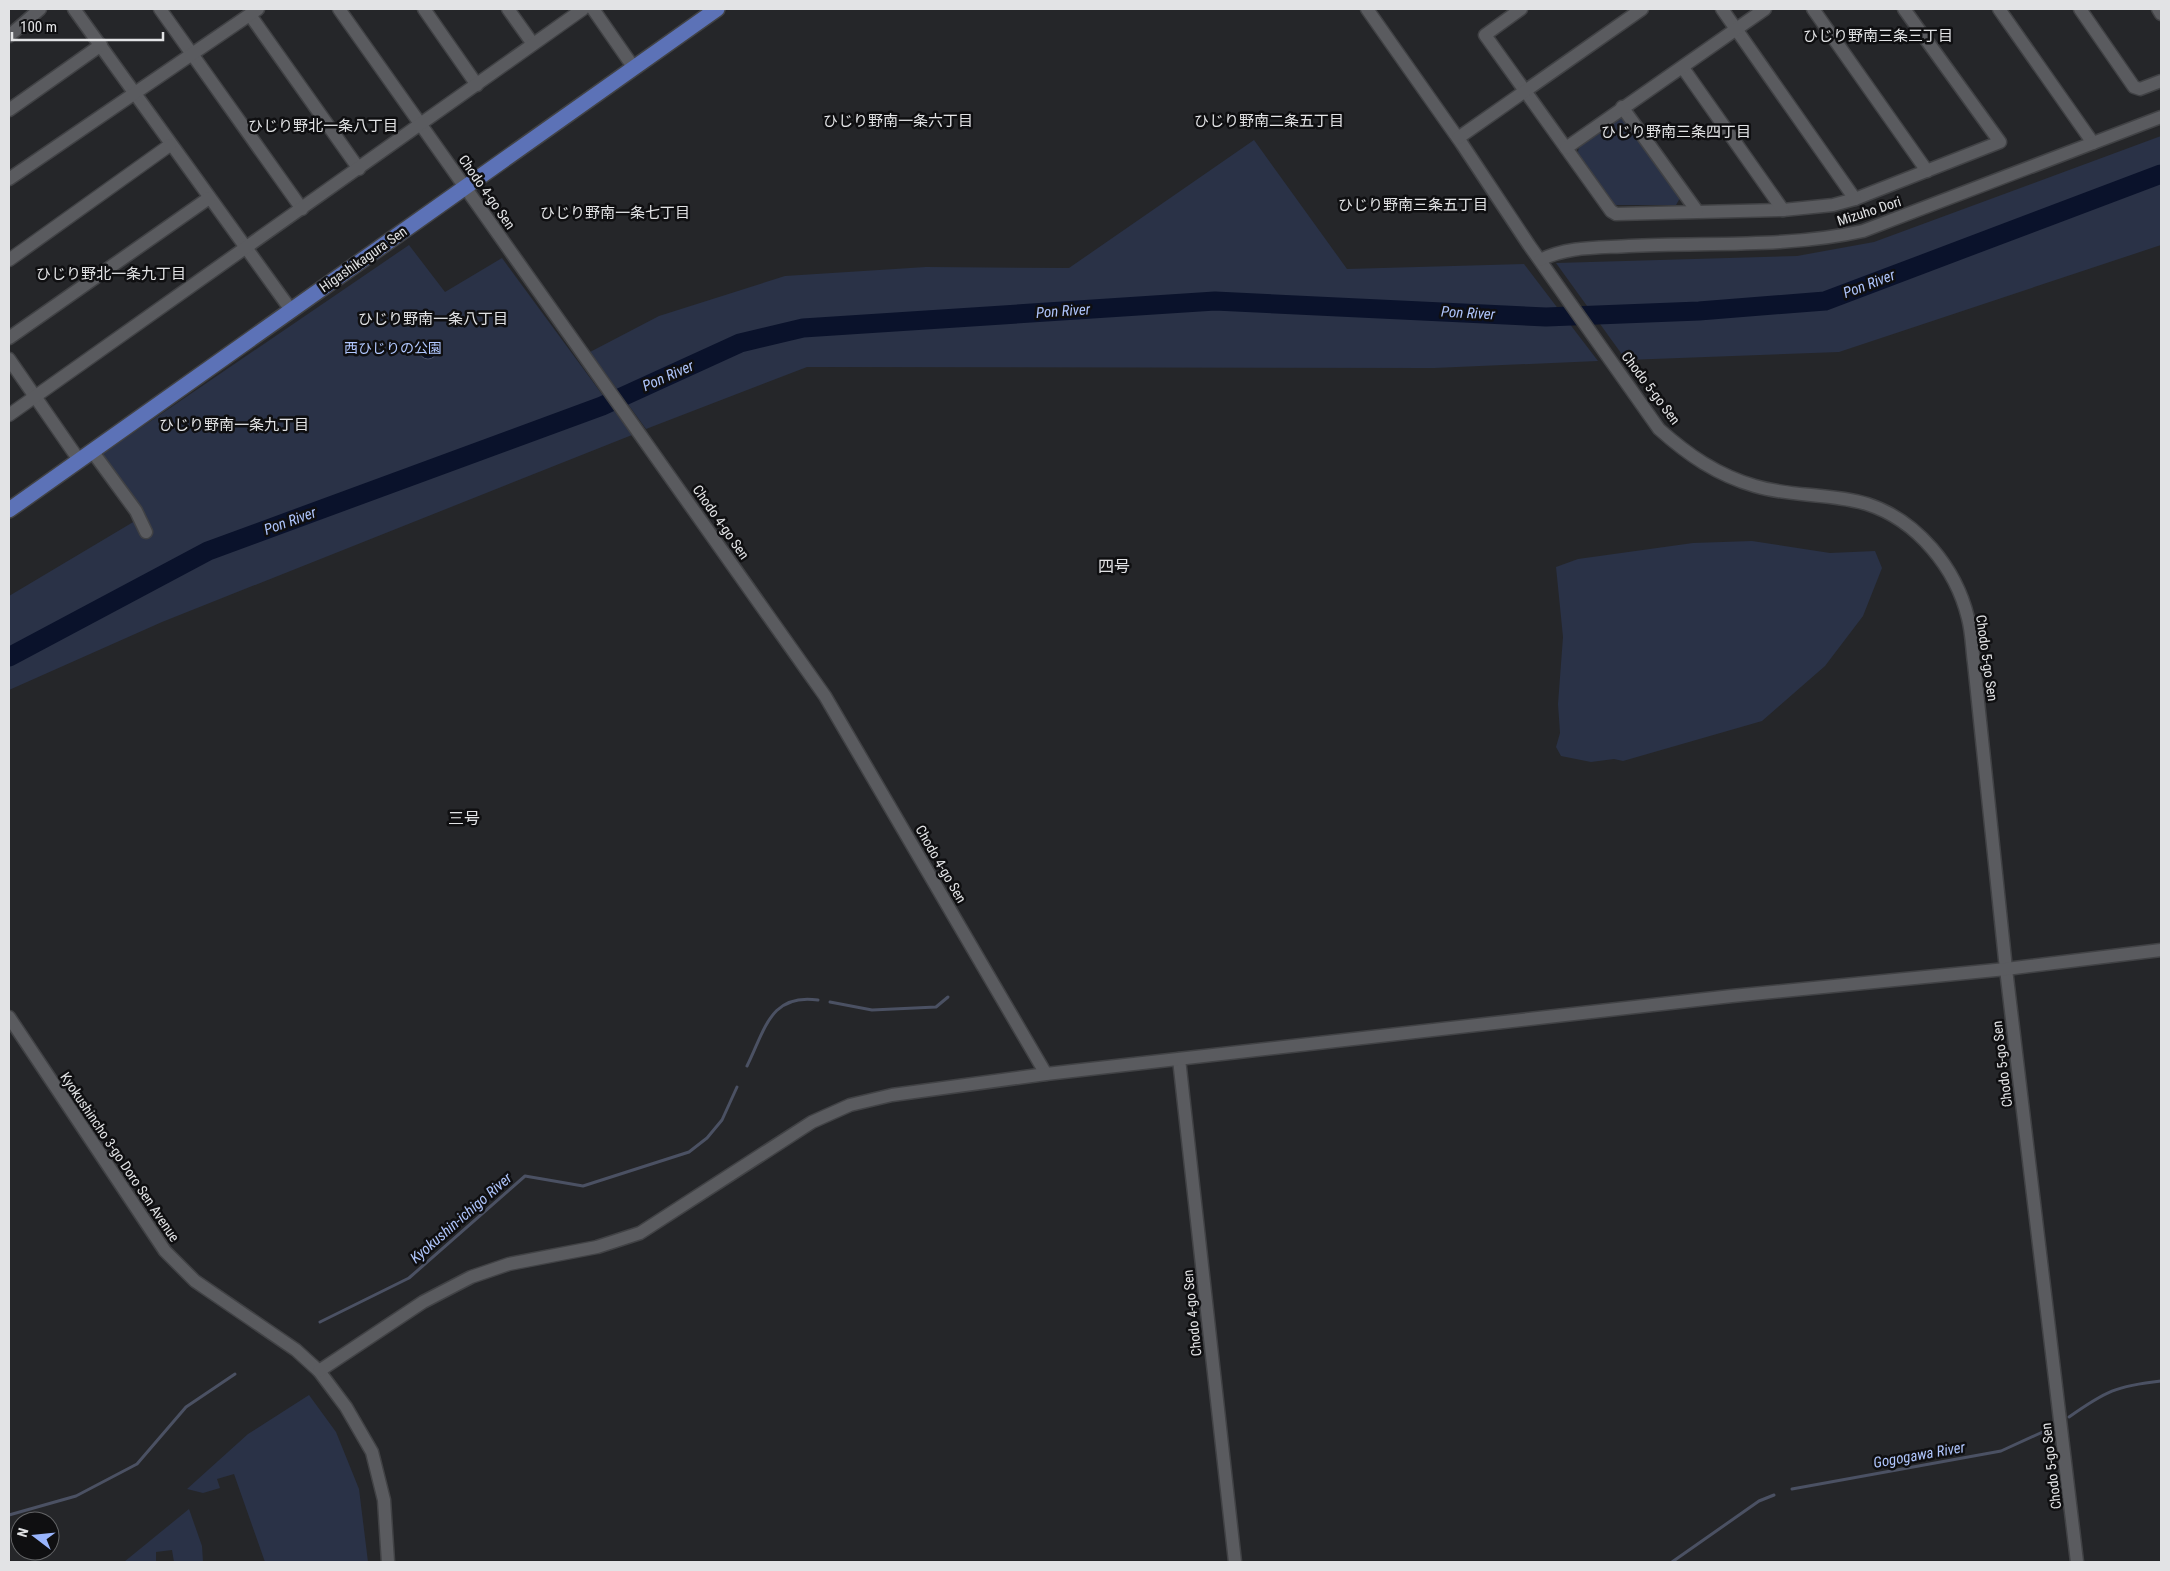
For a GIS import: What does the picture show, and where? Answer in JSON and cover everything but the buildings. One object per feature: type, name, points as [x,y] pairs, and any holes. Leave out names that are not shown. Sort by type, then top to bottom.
[{"type":"main road","name":"Higashikagura Sen","points":[[9,510],[717,9]]},
{"type":"street","points":[[9,36],[40,9]]},
{"type":"street","points":[[74,9],[170,145],[291,310]]},
{"type":"street","points":[[160,9],[302,209]]},
{"type":"street","name":"Chodo 4-go Sen","points":[[339,9],[825,696],[1046,1074]]},
{"type":"street","points":[[424,9],[477,85]]},
{"type":"street","points":[[508,9],[533,44]]},
{"type":"street","points":[[9,415],[584,9]]},
{"type":"street","points":[[592,9],[634,68]]},
{"type":"street","points":[[1521,9],[1485,35],[1611,211],[1616,214],[1783,210],[1833,205],[1855,199],[1927,172],[2000,142],[1904,9]]},
{"type":"street","points":[[1458,138],[1642,9]]},
{"type":"street","points":[[1722,9],[1855,199]]},
{"type":"street","points":[[1566,148],[1622,107],[1683,68],[1765,9]]},
{"type":"street","points":[[1813,9],[1927,172]]},
{"type":"street","points":[[1999,9],[2093,143]]},
{"type":"street","points":[[2080,9],[2134,87],[2140,89],[2161,81]]},
{"type":"street","points":[[2158,9],[2161,14]]},
{"type":"street","name":"Chodo 5-go Sen","points":[[1373,11],[1540,260],[1659,429],[1684,452],[1718,472],[1756,487],[1867,504],[1902,520],[1934,550],[1954,579],[1968,618],[1974,663],[2006,969],[2077,1562]]},
{"type":"street","points":[[9,179],[254,12],[359,168]]},
{"type":"street","points":[[9,110],[101,45]]},
{"type":"street","points":[[1683,68],[1783,210]]},
{"type":"street","points":[[1622,107],[1697,211]]},
{"type":"street","name":"Mizuho Dori","points":[[1540,260],[1564,250],[1828,239],[1863,231],[2161,117]]},
{"type":"street","points":[[9,260],[170,145]]},
{"type":"street","points":[[9,338],[209,198]]},
{"type":"street","points":[[9,359],[79,460]]},
{"type":"street","points":[[92,451],[136,511],[146,532]]},
{"type":"street","points":[[318,1371],[423,1302],[471,1278],[510,1264],[597,1247],[640,1233],[687,1205],[812,1122],[850,1105],[892,1095],[1046,1074],[1732,996],[2006,969],[2161,950]]},
{"type":"street","name":"Kyokushincho 3-go Doro Sen Avenue","points":[[9,1017],[165,1251],[195,1282],[296,1350],[318,1371],[346,1408],[372,1452],[384,1500],[388,1562]]},
{"type":"street","name":"Chodo 4-go Sen","points":[[1179,1060],[1235,1562]]},
{"type":"green space","points":[[1623,117],[1680,198],[1676,205],[1613,205],[1577,157],[1579,147]]},
{"type":"green space","points":[[2161,136],[2161,245],[1839,352],[1626,360],[1556,263],[1797,256],[1874,242]]},
{"type":"green space","points":[[1254,140],[1347,269],[1524,264],[1598,361],[1434,368],[807,367],[646,429],[590,352],[659,316],[785,276],[926,267],[1069,268]]},
{"type":"green space","name":"西ひじりの公園","points":[[409,245],[445,292],[502,258],[632,435],[162,622],[9,690],[9,596],[145,515],[101,455]]},
{"type":"green space","points":[[1752,541],[1830,553],[1875,551],[1882,568],[1863,616],[1825,666],[1762,721],[1623,761],[1614,759],[1591,762],[1561,756],[1556,747],[1560,733],[1558,704],[1563,637],[1556,567],[1578,559],[1693,543]]},
{"type":"green space","points":[[309,1395],[336,1432],[359,1489],[368,1562],[265,1562],[234,1474],[217,1479],[220,1488],[203,1493],[187,1489],[248,1434]]},
{"type":"green space","points":[[189,1509],[202,1546],[203,1562],[174,1562],[172,1550],[156,1552],[156,1562],[124,1562]]},
{"type":"shaded area","points":[[428,341],[434,344],[437,350],[434,356],[428,359],[422,356],[419,350],[422,344]]},
{"type":"waterway","name":"Pon River","points":[[9,657],[208,551],[602,406],[740,343],[803,328],[1215,301],[1546,317],[1699,311],[1825,301],[2161,174]]},
{"type":"waterway","name":"Kyokushin-ichigo River","points":[[830,1002],[872,1010],[936,1007],[948,997]]},
{"type":"waterway","name":"Kyokushin-ichigo River","points":[[747,1066],[765,1027],[779,1008],[789,1002],[802,999],[818,1000]]},
{"type":"waterway","name":"Kyokushin-ichigo River","points":[[320,1322],[409,1278],[525,1176],[583,1186],[689,1152],[707,1138],[722,1120],[737,1087]]},
{"type":"waterway","name":"Kyokushin-ichigo River","points":[[9,1515],[76,1496],[137,1464],[186,1407],[235,1374]]},
{"type":"waterway","name":"Gogogawa River","points":[[2069,1417],[2112,1391],[2133,1385],[2161,1381]]},
{"type":"waterway","name":"Gogogawa River","points":[[1792,1489],[2001,1451],[2047,1430]]},
{"type":"waterway","name":"Gogogawa River","points":[[1672,1562],[1759,1501],[1774,1495]]},
{"type":"district","name":"ひじり野南三条三丁目","points":[[1878,36]]},
{"type":"district","name":"ひじり野南一条六丁目","points":[[898,121]]},
{"type":"district","name":"ひじり野南二条五丁目","points":[[1269,121]]},
{"type":"district","name":"ひじり野北一条八丁目","points":[[323,126]]},
{"type":"district","name":"ひじり野南三条四丁目","points":[[1676,132]]},
{"type":"district","name":"ひじり野南三条五丁目","points":[[1413,205]]},
{"type":"district","name":"ひじり野南一条七丁目","points":[[615,213]]},
{"type":"district","name":"ひじり野北一条九丁目","points":[[111,274]]},
{"type":"district","name":"ひじり野南一条八丁目","points":[[433,319]]},
{"type":"district","name":"ひじり野南一条九丁目","points":[[234,425]]},
{"type":"district","name":"四号","points":[[1114,566]]},
{"type":"district","name":"三号","points":[[464,818]]}]
